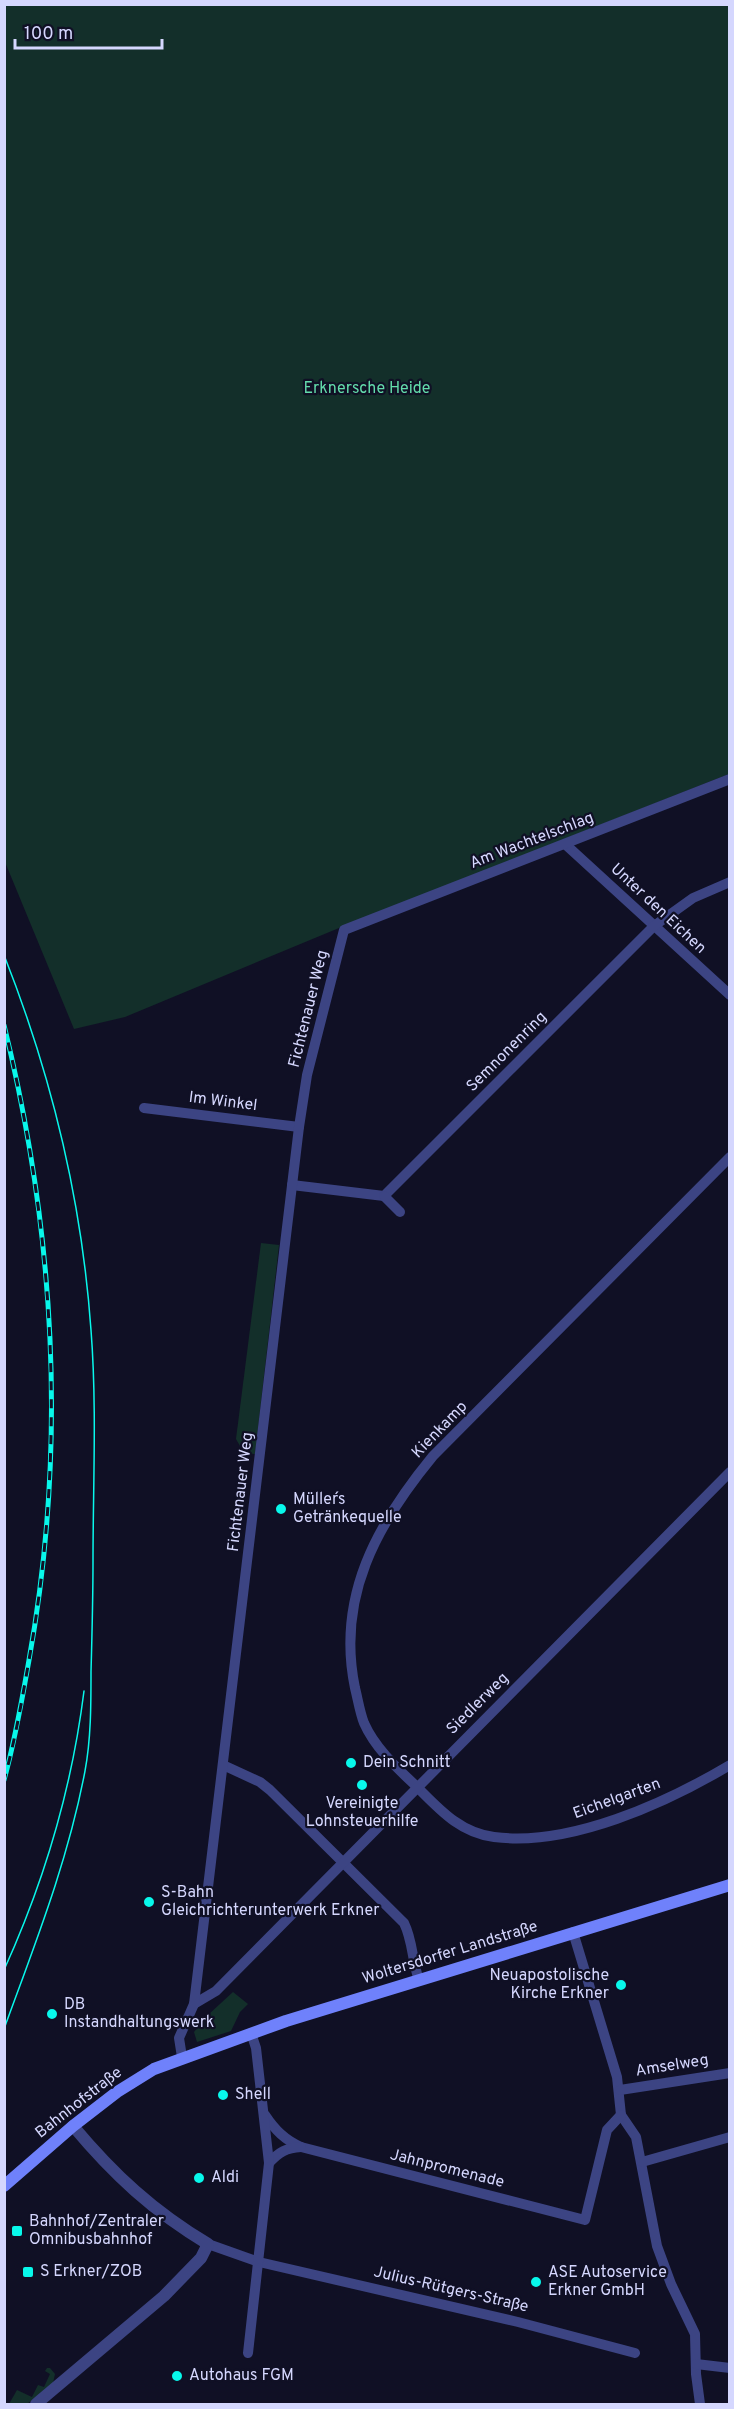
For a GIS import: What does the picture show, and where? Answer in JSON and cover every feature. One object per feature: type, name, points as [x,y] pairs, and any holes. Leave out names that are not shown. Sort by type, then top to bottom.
[{"type":"main road","name":"Woltersdorfer Landstraße","points":[[182,2057],[419,1980],[729,1885]]},
{"type":"main road","name":"Bahnhofstraße","points":[[4,2186],[73,2126],[135,2079],[154,2068],[182,2057]]},
{"type":"street","name":"Am Wachtelschlag","points":[[344,930],[729,779]]},
{"type":"street","name":"Unter den Eichen","points":[[566,844],[729,995]]},
{"type":"street","name":"Semnonenring","points":[[384,1196],[654,926],[693,898],[729,882]]},
{"type":"street","name":"Fichtenauer Weg","points":[[182,2057],[179,2038],[194,2004],[299,1127],[307,1075],[344,930]]},
{"type":"street","name":"Im Winkel","points":[[144,1108],[299,1127]]},
{"type":"street","name":"Kienkamp","points":[[417,1787],[377,1746],[364,1723],[352,1673],[350,1651],[355,1596],[362,1574],[385,1524],[404,1492],[433,1456],[729,1157]]},
{"type":"street","points":[[292,1185],[384,1196],[400,1212]]},
{"type":"street","name":"Siedlerweg","points":[[194,2004],[216,1991],[729,1472]]},
{"type":"street","points":[[222,1765],[260,1782],[270,1790],[404,1923],[410,1936],[414,1966],[419,1980]]},
{"type":"street","name":"Eichelgarten","points":[[417,1787],[458,1825],[470,1831],[495,1838],[546,1836],[582,1829],[615,1819],[684,1789],[729,1765]]},
{"type":"street","points":[[573,1932],[620,2090],[621,2115],[636,2137],[657,2246],[670,2284],[695,2334],[696,2374],[700,2404]]},
{"type":"street","points":[[248,2353],[270,2163],[256,2048],[251,2033]]},
{"type":"street","name":"Amselweg","points":[[620,2090],[729,2073]]},
{"type":"street","name":"Jahnpromenade","points":[[265,2115],[276,2130],[301,2147],[585,2220],[607,2130],[621,2115]]},
{"type":"street","name":"Julius-Rütgers-Straße","points":[[73,2126],[130,2189],[170,2221],[208,2244],[259,2262],[518,2322],[635,2353]]},
{"type":"street","points":[[642,2162],[729,2137]]},
{"type":"street","points":[[270,2163],[277,2154],[288,2148],[301,2147]]},
{"type":"street","points":[[36,2404],[164,2296],[201,2258],[208,2244]]},
{"type":"street","points":[[696,2364],[729,2368]]},
{"type":"green space","name":"Erknersche Heide","points":[[4,5],[729,5],[729,774],[339,928],[125,1017],[74,1029],[5,862]]},
{"type":"green space","points":[[261,1243],[279,1245],[255,1454],[244,1453],[236,1439]]},
{"type":"green space","points":[[233,1992],[248,2004],[240,2012],[231,2031],[197,2042],[194,2032],[208,2015]]},
{"type":"green space","points":[[47,2368],[55,2374],[53,2383],[27,2404],[9,2404],[17,2390],[32,2397],[38,2385],[44,2387],[50,2374],[45,2371]]},
{"type":"tram line","points":[[4,955],[50,1092],[72,1187],[87,1282],[93,1359],[94,1417],[91,1709],[87,1759],[70,1837],[60,1870],[4,2029]]},
{"type":"tram line","points":[[4,1970],[32,1903],[54,1834],[72,1763],[84,1691]]},
{"type":"railway","points":[[4,1025],[35,1182],[50,1341],[51,1421],[48,1501],[41,1580],[21,1705],[4,1780]]},
{"type":"place","name":"Müller´s Getränkequelle","points":[[281,1509]]},
{"type":"place","name":"Dein Schnitt","points":[[351,1763]]},
{"type":"place","name":"Vereinigte Lohnsteuerhilfe","points":[[362,1785]]},
{"type":"place","name":"S-Bahn Gleichrichterunterwerk Erkner","points":[[149,1902]]},
{"type":"place","name":"Neuapostolische Kirche Erkner","points":[[621,1985]]},
{"type":"place","name":"DB Instandhaltungswerk","points":[[52,2014]]},
{"type":"place","name":"Shell","points":[[223,2095]]},
{"type":"place","name":"Aldi","points":[[199,2178]]},
{"type":"place","name":"Bahnhof/Zentraler Omnibusbahnhof","points":[[17,2231]]},
{"type":"place","name":"S Erkner/ZOB","points":[[28,2272]]},
{"type":"place","name":"ASE Autoservice Erkner GmbH","points":[[536,2282]]},
{"type":"place","name":"Autohaus FGM","points":[[177,2376]]}]
